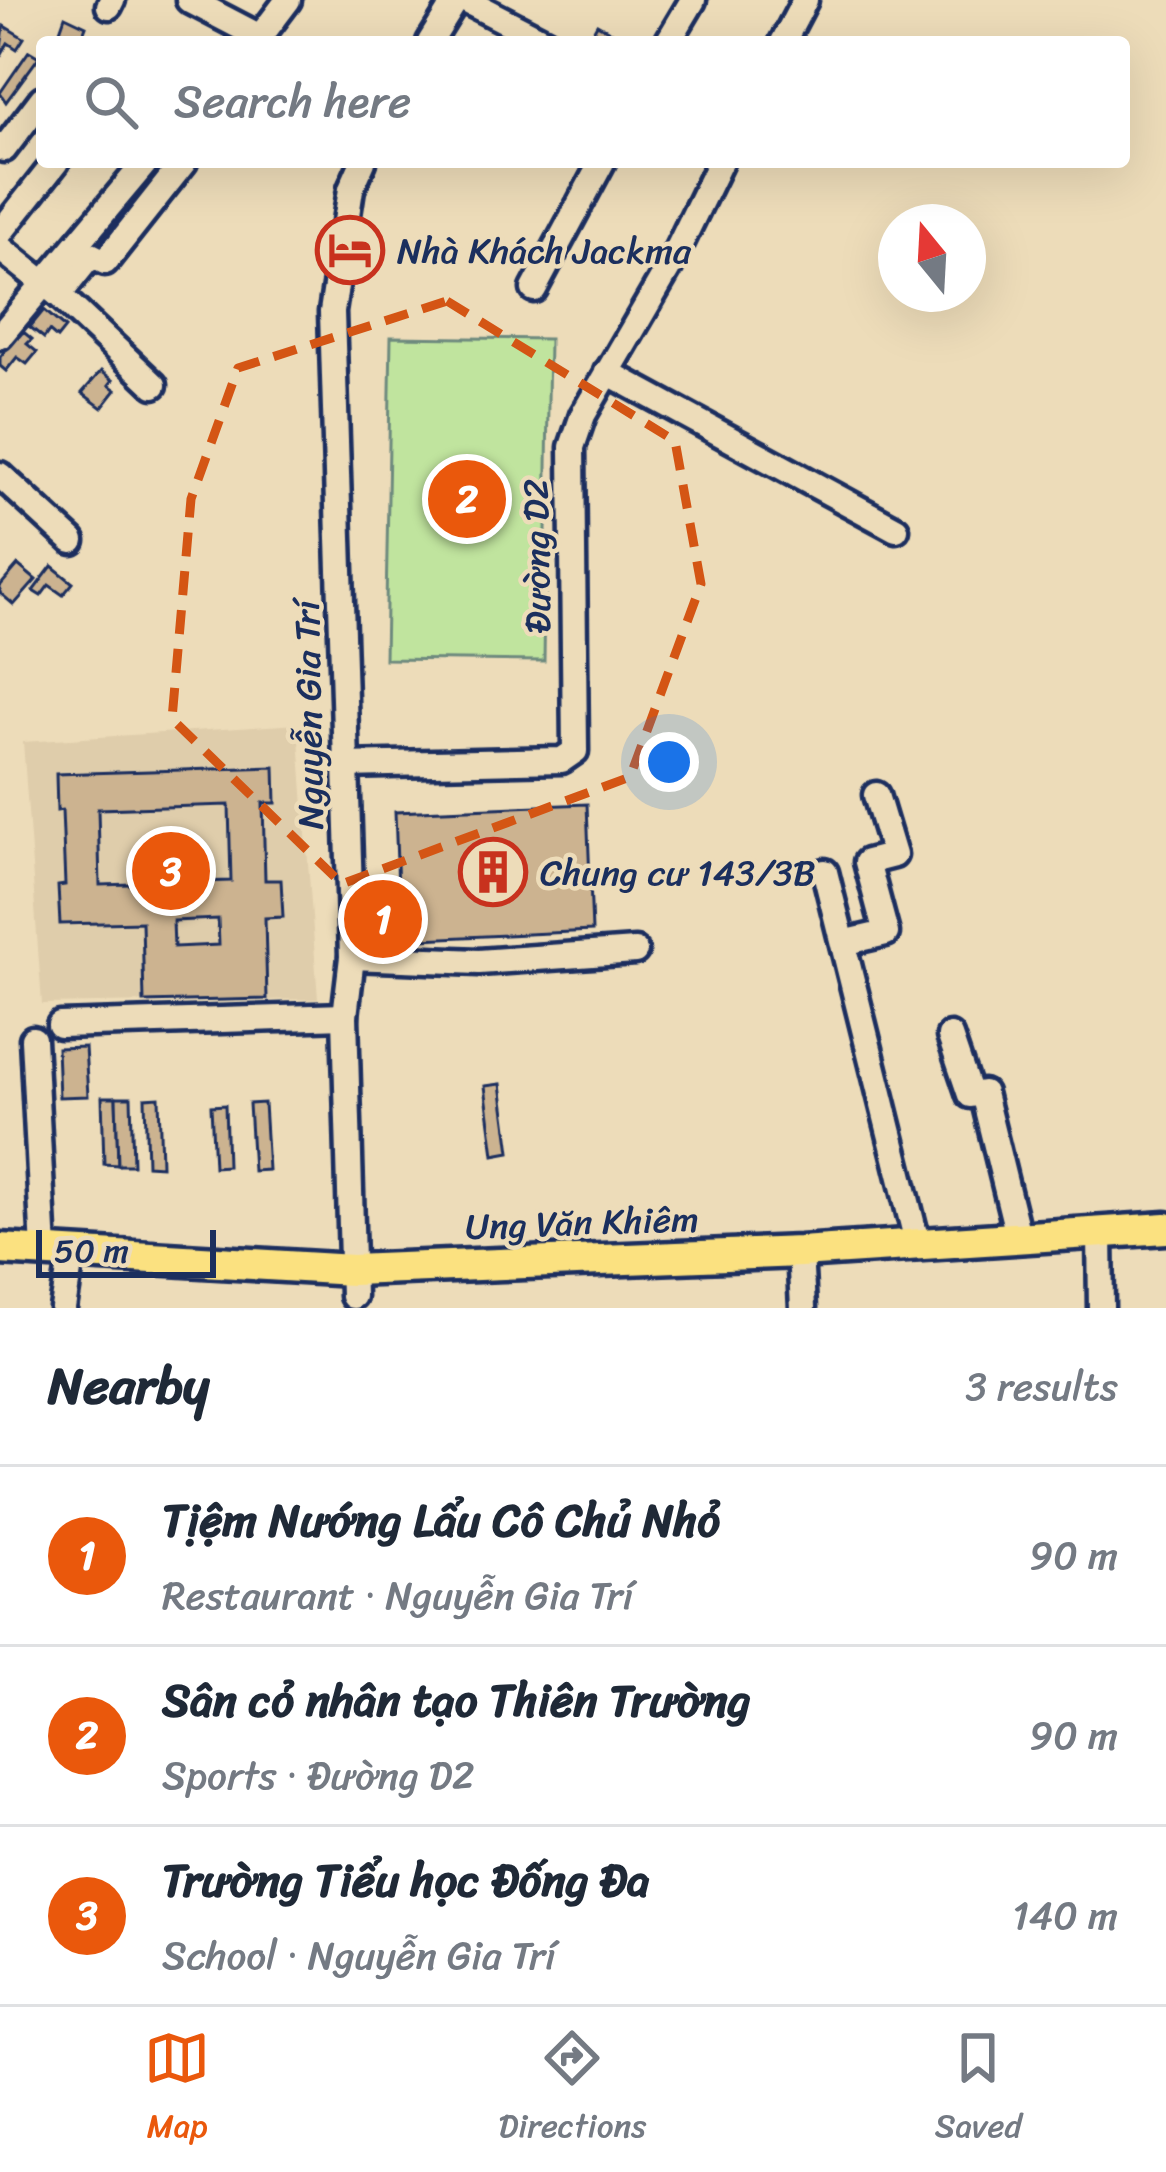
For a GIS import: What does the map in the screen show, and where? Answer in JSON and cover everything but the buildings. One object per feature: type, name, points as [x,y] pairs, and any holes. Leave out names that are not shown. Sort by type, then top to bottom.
[{"type":"main road","name":"Ung Văn Khiêm","points":[[0,1249],[58,1252],[353,1296],[916,1242],[1019,1240],[1166,1228]]},
{"type":"street","points":[[189,0],[258,36]]},
{"type":"street","points":[[261,36],[288,0]]},
{"type":"street","points":[[434,36],[460,0],[534,36]]},
{"type":"street","points":[[672,36],[693,0]]},
{"type":"street","points":[[786,36],[805,0]]},
{"type":"street","points":[[0,146],[4,149],[36,107]]},
{"type":"street","points":[[0,233],[51,168]]},
{"type":"street","points":[[52,289],[142,168]]},
{"type":"street","points":[[0,336],[91,255],[105,262],[179,168]]},
{"type":"street","name":"Nguyễn Gia Trí","points":[[353,1296],[344,1016],[352,957],[332,312],[351,189],[360,168]]},
{"type":"street","points":[[533,289],[599,168]]},
{"type":"street","name":"Đường D2","points":[[344,765],[562,760],[575,751],[572,446],[583,415],[669,267],[718,168]]},
{"type":"street","points":[[0,248],[52,289],[154,385]]},
{"type":"street","points":[[608,372],[896,530]]},
{"type":"street","points":[[0,475],[72,541]]},
{"type":"street","points":[[843,944],[886,933],[867,862],[894,855],[876,795]]},
{"type":"street","points":[[825,872],[916,1242]]},
{"type":"street","points":[[352,957],[479,962],[635,951]]},
{"type":"street","points":[[60,1025],[344,1016]]},
{"type":"street","points":[[950,1036],[970,1095],[983,1094],[1019,1240]]},
{"type":"street","points":[[33,1039],[62,1308]]},
{"type":"street","points":[[1100,1233],[1101,1308]]},
{"type":"street","points":[[800,1252],[803,1308]]},
{"type":"highlighted area","points":[[447,301],[675,441],[701,584],[630,777],[342,884],[172,719],[191,499],[238,368]]},
{"type":"shaded area","points":[[298,724],[318,999],[42,1004],[23,742]]},
{"type":"green space","points":[[391,337],[549,339],[544,661],[385,659]]},
{"type":"place","name":"Nhà Khách Jackma","points":[[350,250]]},
{"type":"place","name":"Sân cỏ nhân tạo Thiên Trường","points":[[467,499]]},
{"type":"place","name":"Trường Tiểu học Đống Đa","points":[[171,871]]},
{"type":"place","name":"Chung cư 143/3B","points":[[493,872]]},
{"type":"place","name":"Tịệm Nướng Lẩu Cô Chủ Nhỏ","points":[[383,919]]}]
